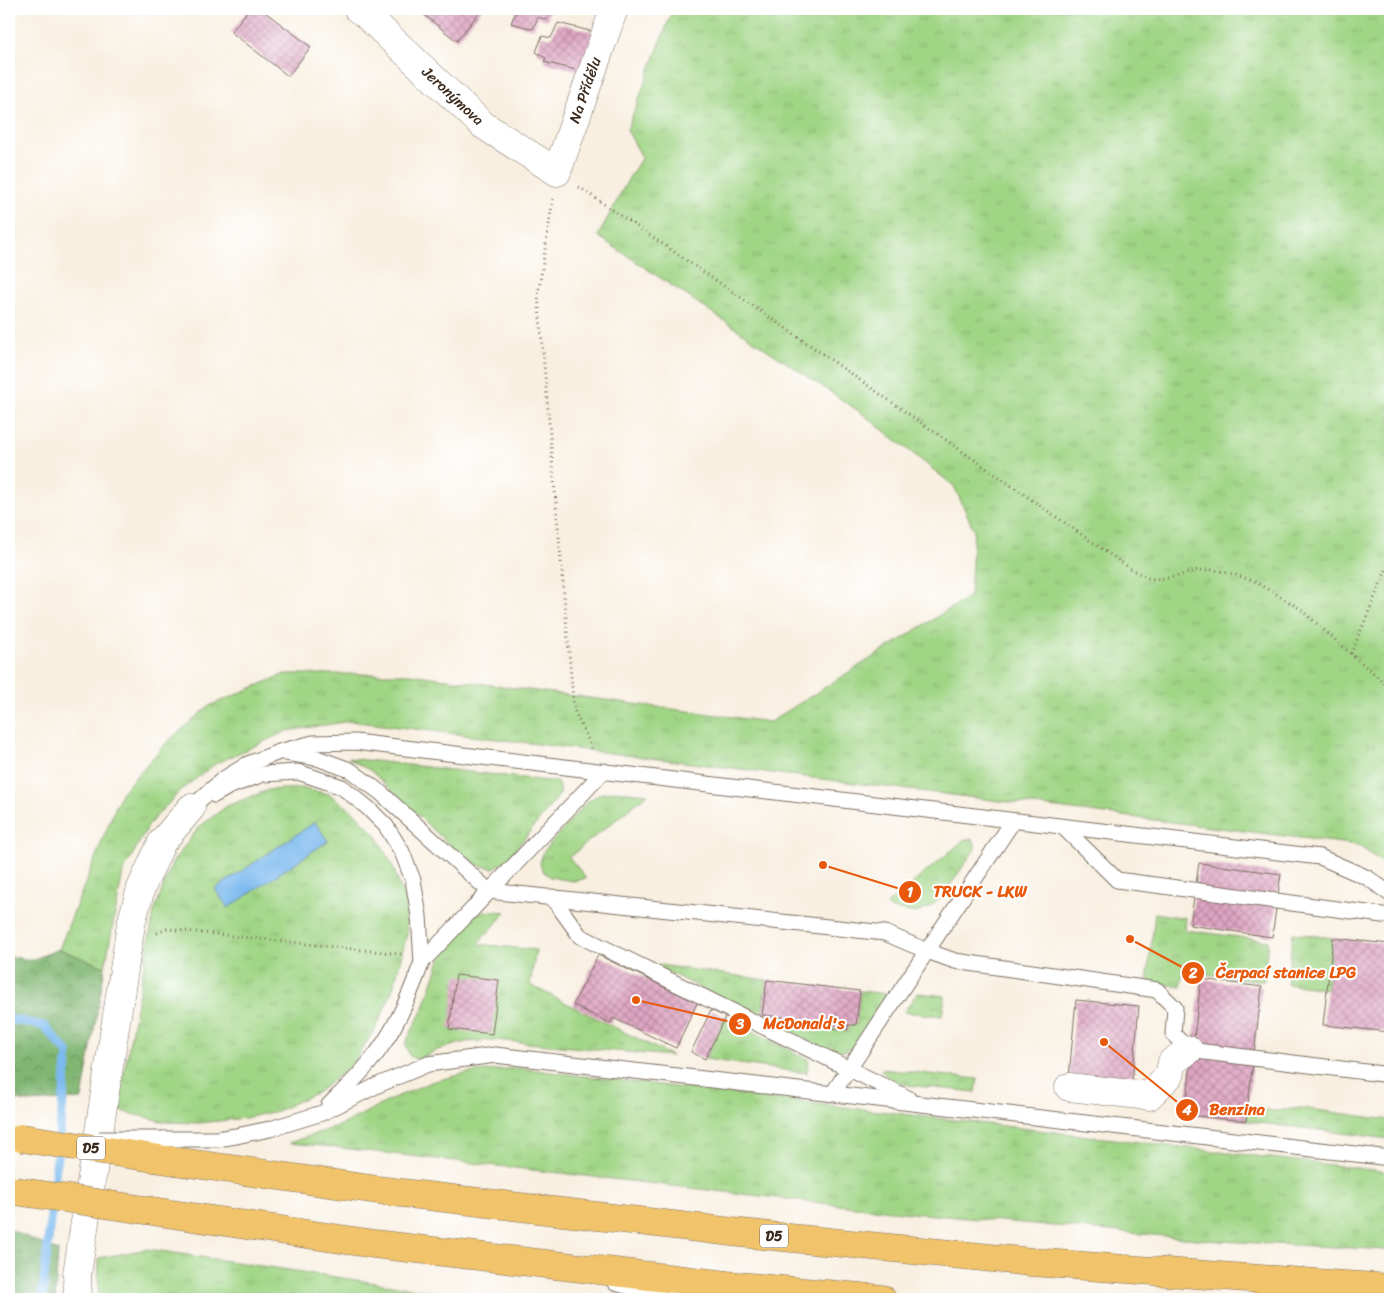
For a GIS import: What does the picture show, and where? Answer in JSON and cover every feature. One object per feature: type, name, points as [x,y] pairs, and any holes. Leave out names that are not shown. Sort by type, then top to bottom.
[{"type":"highway","name":"D5","points":[[15,1137],[161,1149],[386,1192],[741,1233],[1031,1262],[1390,1288]]},
{"type":"highway","points":[[12,1190],[374,1244],[727,1285],[882,1299]]},
{"type":"street","name":"Na Přídělu","points":[[557,172],[614,9]]},
{"type":"street","name":"Jeronýmova","points":[[363,10],[483,125],[557,172]]},
{"type":"street","points":[[78,1299],[77,1274],[132,924],[141,888],[162,842],[191,808]]},
{"type":"street","points":[[1069,1087],[1149,1096],[1169,1076],[1172,1062],[1188,1050]]},
{"type":"lane","points":[[191,808],[222,780],[248,764],[279,752],[313,743],[355,742],[1320,857],[1368,878],[1390,894]]},
{"type":"lane","points":[[279,752],[318,758],[350,770],[381,793],[489,892],[552,897],[885,933],[955,961],[1157,990],[1175,1008],[1173,1034],[1188,1050],[1390,1075]]},
{"type":"lane","points":[[322,1113],[370,1063],[395,1026],[422,962],[604,771]]},
{"type":"lane","points":[[191,808],[228,787],[263,774],[298,772],[342,787],[368,808],[386,826],[402,852],[413,880],[420,916],[422,962]]},
{"type":"lane","points":[[833,1093],[1013,821]]},
{"type":"lane","points":[[1063,826],[1117,880],[1390,916]]},
{"type":"lane","points":[[552,897],[580,936],[918,1103]]},
{"type":"lane","points":[[161,1149],[270,1129],[322,1113],[378,1085],[428,1064],[495,1055],[1390,1158]]},
{"type":"lane","points":[[546,1264],[675,1299]]},
{"type":"path","points":[[604,771],[574,710],[538,296],[557,172],[781,325],[1131,570],[1150,579],[1170,578],[1198,570],[1214,570],[1254,581],[1299,608],[1390,688]]},
{"type":"path","points":[[1351,654],[1390,564]]},
{"type":"path","points":[[154,935],[167,929],[401,954]]},
{"type":"green space","points":[[673,9],[1390,9],[1390,868],[1358,845],[350,721],[287,731],[215,764],[181,790],[150,823],[123,872],[105,967],[59,949],[121,793],[166,743],[209,706],[285,674],[409,674],[770,722],[970,596],[974,530],[954,486],[863,414],[598,236],[642,157],[627,130]]},
{"type":"green space","points":[[348,758],[557,782],[561,793],[507,860],[494,868],[480,866],[457,852],[371,771]]},
{"type":"green space","points":[[300,788],[329,794],[354,812],[377,836],[393,867],[405,901],[407,933],[394,986],[376,1028],[351,1066],[318,1092],[277,1111],[245,1118],[200,1123],[165,1122],[117,1110],[154,912],[172,863],[199,827],[227,806],[268,790]]},
{"type":"green space","points":[[616,791],[648,794],[569,857],[586,878],[573,881],[550,877],[542,870],[540,863],[543,852],[586,803],[599,794]]},
{"type":"green space","points":[[965,839],[972,839],[975,843],[975,849],[942,897],[929,908],[916,913],[892,909],[887,905]]},
{"type":"green space","points":[[491,911],[506,912],[478,944],[536,950],[530,985],[672,1056],[494,1040],[465,1042],[437,1050],[418,1060],[410,1056],[405,1044],[424,1007],[441,957],[450,941],[476,914]]},
{"type":"green space","points":[[1155,913],[1186,918],[1185,930],[1268,941],[1264,981],[1183,971],[1181,987],[1147,981]]},
{"type":"green space","points":[[1293,933],[1333,938],[1327,989],[1287,984]]},
{"type":"green space","points":[[59,949],[105,967],[82,1099],[28,1102],[9,1099],[9,956],[32,960]]},
{"type":"green space","points":[[652,964],[767,980],[762,1014],[783,1017],[783,1023],[847,1030],[848,1025],[856,1025],[860,991],[888,994],[857,1044],[847,1050],[834,1054]]},
{"type":"green space","points":[[917,993],[945,996],[942,1016],[904,1012]]},
{"type":"green space","points":[[725,1017],[809,1060],[807,1073],[705,1059]]},
{"type":"green space","points":[[517,1068],[1390,1172],[1390,1250],[1219,1241],[891,1211],[289,1143],[343,1124],[431,1082],[467,1073]]},
{"type":"green space","points":[[881,1069],[978,1079],[976,1092],[907,1085],[888,1078]]},
{"type":"green space","points":[[1248,1107],[1275,1111],[1301,1108],[1390,1120],[1390,1139],[1246,1121]]},
{"type":"green space","points":[[9,1229],[58,1251],[55,1299],[9,1299]]},
{"type":"green space","points":[[147,1249],[484,1299],[98,1299],[99,1258]]},
{"type":"water","points":[[315,822],[328,841],[228,908],[215,889]]},
{"type":"building","points":[[249,9],[261,9],[311,47],[288,76],[231,32]]},
{"type":"building","points":[[419,9],[482,9],[457,41]]},
{"type":"building","points":[[517,9],[550,9],[547,20],[538,17],[533,29],[511,23]]},
{"type":"building","points":[[558,23],[594,32],[580,71],[544,62],[546,58],[536,52],[542,36],[551,38]]},
{"type":"building","points":[[1199,863],[1281,874],[1272,937],[1190,925]]},
{"type":"building","points":[[1333,938],[1390,944],[1390,1032],[1323,1025]]},
{"type":"building","points":[[598,955],[689,999],[698,1001],[676,1048],[613,1018],[610,1023],[573,1005]]},
{"type":"building","points":[[456,975],[499,980],[492,1034],[449,1029]]},
{"type":"building","points":[[1201,979],[1262,987],[1246,1121],[1185,1115]]},
{"type":"building","points":[[767,980],[860,991],[856,1025],[848,1025],[848,1030],[783,1023],[783,1017],[762,1015]]},
{"type":"building","points":[[1076,1000],[1139,1006],[1132,1083],[1069,1077]]},
{"type":"building","points":[[711,1010],[725,1017],[705,1059],[691,1052]]},
{"type":"waterway","points":[[9,1019],[44,1026],[68,1053],[42,1299]]},
{"type":"place","name":"TRUCK - LKW","points":[[823,865]]},
{"type":"place","name":"Čerpací stanice LPG","points":[[1130,939]]},
{"type":"place","name":"McDonald's","points":[[636,1000]]},
{"type":"place","name":"Benzina","points":[[1104,1042]]}]
